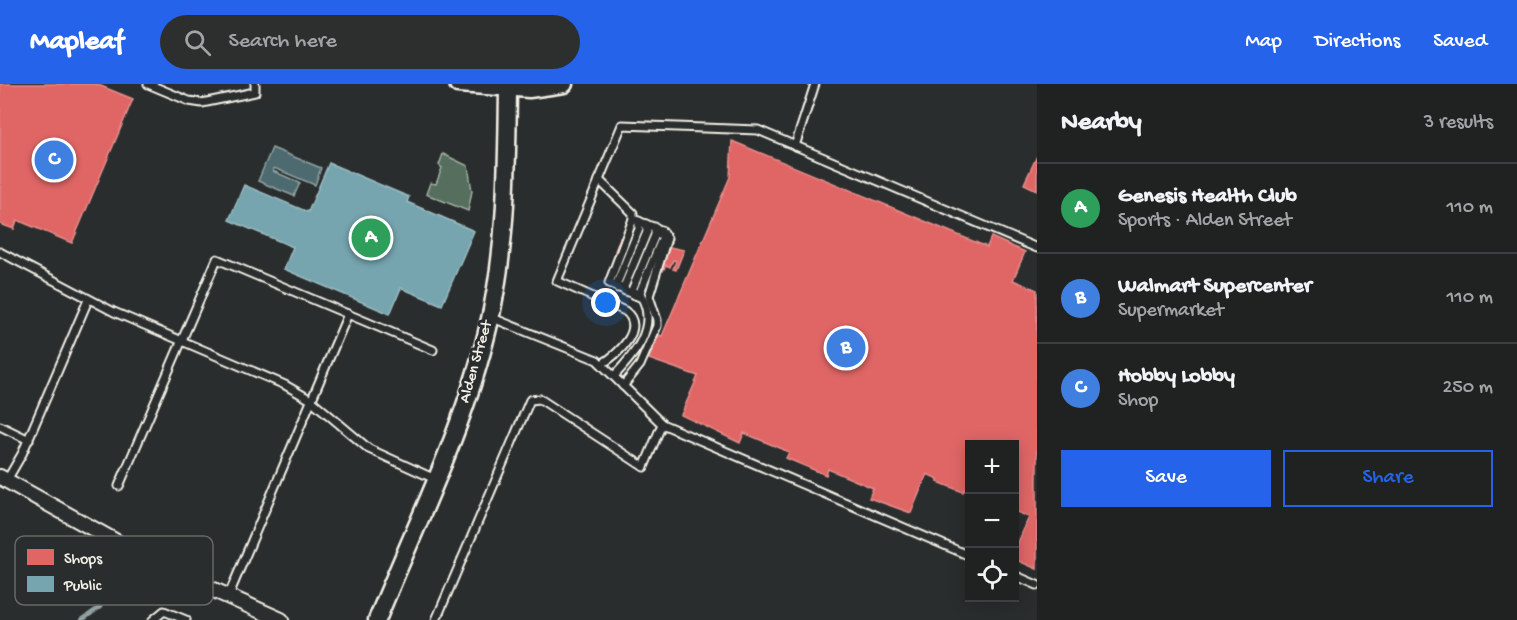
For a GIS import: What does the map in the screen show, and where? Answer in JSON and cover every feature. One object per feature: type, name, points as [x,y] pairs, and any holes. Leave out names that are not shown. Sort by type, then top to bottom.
[{"type":"street","points":[[458,84],[529,89],[564,84]]},
{"type":"street","name":"Alden Street","points":[[377,620],[465,407],[490,317],[507,206],[508,88]]},
{"type":"street","points":[[3,478],[106,536]]},
{"type":"street","points":[[213,590],[258,615],[281,620]]},
{"type":"lane","points":[[148,84],[189,101],[202,103],[255,92],[255,84]]},
{"type":"lane","points":[[795,146],[816,84]]},
{"type":"lane","points":[[602,364],[618,354],[626,344],[635,324],[633,317],[625,311],[556,281],[622,125],[758,130],[1037,248]]},
{"type":"lane","points":[[599,180],[633,213],[636,220],[639,229],[617,283],[622,290],[642,298]]},
{"type":"lane","points":[[624,386],[640,365],[657,326],[649,296],[668,237],[658,228],[636,220]]},
{"type":"lane","points":[[622,290],[647,232],[646,224]]},
{"type":"lane","points":[[614,376],[633,355],[648,323],[648,311],[640,292],[662,239],[658,228]]},
{"type":"lane","points":[[635,295],[632,290],[658,228]]},
{"type":"lane","points":[[0,252],[88,300],[285,385],[311,400],[369,449],[435,479]]},
{"type":"lane","points":[[119,486],[217,259],[434,350]]},
{"type":"lane","points":[[3,478],[29,440],[88,300]]},
{"type":"lane","points":[[228,597],[348,314]]},
{"type":"lane","points":[[490,317],[602,364],[662,424],[965,554]]},
{"type":"lane","points":[[436,620],[530,399],[540,399],[644,467],[662,424]]},
{"type":"lane","points":[[0,426],[29,440]]},
{"type":"lane","points":[[1019,577],[1037,585]]},
{"type":"lane","points":[[153,620],[164,611],[186,620]]},
{"type":"green space","points":[[443,154],[468,166],[472,191],[468,211],[426,194],[430,183],[436,184],[442,168],[439,165]]},
{"type":"water","points":[[272,148],[321,168],[315,185],[274,168],[273,171],[300,183],[294,196],[258,181]]},
{"type":"building: Shops","points":[[0,84],[96,84],[133,99],[72,243],[17,220],[14,229],[0,224]]},
{"type":"building: Shops","points":[[732,141],[987,247],[991,237],[1025,252],[1013,280],[1037,290],[1037,569],[1019,561],[1019,540],[1029,517],[1019,513],[1019,440],[965,440],[965,490],[963,492],[938,482],[938,479],[927,474],[911,513],[869,498],[873,488],[828,469],[826,475],[786,458],[789,452],[744,433],[740,443],[681,415],[698,376],[649,359],[659,335],[662,336],[730,177]]},
{"type":"building: Shops","points":[[1037,156],[1037,190],[1024,184]]},
{"type":"building: Shops","points":[[620,238],[665,258],[670,247],[684,250],[676,270],[673,269],[676,261],[673,260],[670,267],[666,265],[663,271],[615,251]]},
{"type":"building: Public","points":[[329,163],[409,197],[407,202],[474,231],[442,305],[401,288],[390,314],[284,269],[293,247],[229,220],[244,185],[308,212]]},
{"type":"waterway","points":[[82,620],[101,605]]},
{"type":"place","name":"Hobby Lobby","points":[[54,160]]},
{"type":"place","name":"Genesis Health Club","points":[[371,238]]},
{"type":"place","name":"Walmart Supercenter","points":[[846,348]]}]
